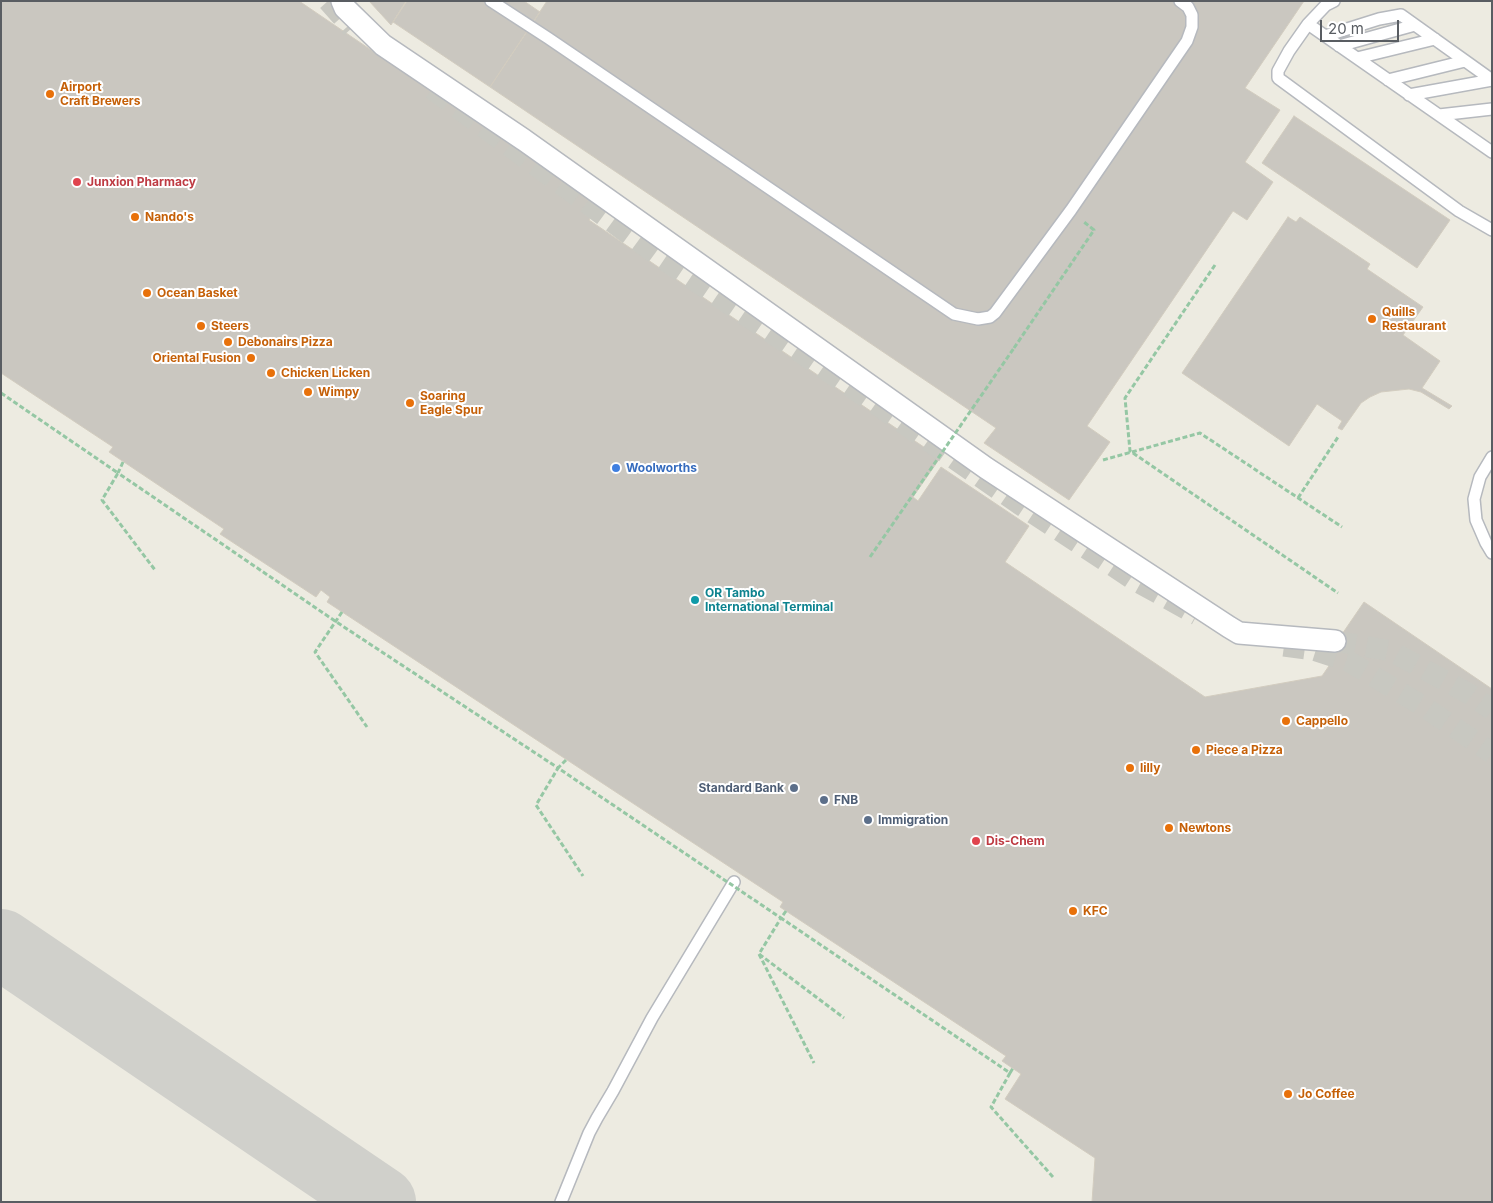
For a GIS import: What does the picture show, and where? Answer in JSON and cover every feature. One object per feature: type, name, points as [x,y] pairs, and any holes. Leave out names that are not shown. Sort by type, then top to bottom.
[{"type":"street","points":[[342,1],[345,8],[383,45],[524,140],[986,468],[1229,627],[1239,633],[1335,641]]},
{"type":"lane","points":[[491,1],[954,314],[978,320],[990,317],[995,312],[1071,210],[1187,41],[1192,27],[1192,15],[1188,7],[1180,1]]},
{"type":"lane","points":[[1334,1],[1326,4],[1308,24],[1289,51],[1278,71],[1278,78],[1459,211],[1492,230]]},
{"type":"lane","points":[[1325,36],[1379,19],[1401,15],[1492,80]]},
{"type":"lane","points":[[1308,24],[1492,152]]},
{"type":"lane","points":[[1338,46],[1415,25]]},
{"type":"lane","points":[[1357,58],[1435,39]]},
{"type":"lane","points":[[1388,80],[1465,61]]},
{"type":"lane","points":[[1409,95],[1492,80]]},
{"type":"lane","points":[[1438,115],[1492,109]]},
{"type":"lane","points":[[1492,457],[1480,477],[1474,499],[1476,520],[1492,553]]},
{"type":"lane","points":[[561,1202],[597,1118],[614,1091],[652,1018],[734,882]]},
{"type":"path","points":[[870,557],[1094,230],[1071,210]]},
{"type":"path","points":[[1130,451],[1125,398],[1215,265]]},
{"type":"path","points":[[1,393],[335,621],[558,768],[1010,1073]]},
{"type":"path","points":[[1103,460],[1200,433],[1342,527]]},
{"type":"path","points":[[1298,498],[1338,437]]},
{"type":"path","points":[[1130,451],[1338,593]]},
{"type":"path","points":[[124,462],[102,500],[155,570]]},
{"type":"path","points":[[342,612],[315,652],[367,727]]},
{"type":"path","points":[[566,760],[558,768],[536,805],[583,876]]},
{"type":"path","points":[[759,954],[786,911]]},
{"type":"path","points":[[759,954],[844,1018]]},
{"type":"path","points":[[759,954],[814,1063]]},
{"type":"path","points":[[1013,1068],[991,1108],[1053,1177]]},
{"type":"building","name":"OR Tambo International Terminal","points":[[1,1],[299,1],[599,205],[589,220],[940,458],[913,497],[918,501],[941,467],[1029,526],[1005,562],[1205,697],[1322,676],[1331,663],[1325,659],[1364,602],[1492,689],[1492,1202],[1092,1202],[1095,1158],[1005,1099],[1021,1074],[1002,1061],[1006,1056],[780,907],[783,902],[327,602],[330,597],[321,590],[316,597],[220,534],[224,529],[109,452],[113,447],[1,373]]},
{"type":"building","points":[[369,1],[406,1],[391,25]]},
{"type":"building","points":[[407,1],[524,1],[540,12],[490,87],[393,22]]},
{"type":"building","points":[[547,1],[1304,1],[1245,88],[1280,110],[1245,162],[1273,182],[1247,220],[1233,211],[1087,426],[1110,442],[1069,500],[984,443],[996,428],[490,87]]},
{"type":"building","points":[[1294,116],[1450,220],[1417,268],[1262,163]]},
{"type":"building","points":[[1288,217],[1296,222],[1300,217],[1370,264],[1367,269],[1423,307],[1403,335],[1440,361],[1422,388],[1452,406],[1449,409],[1421,392],[1409,389],[1381,392],[1361,403],[1342,430],[1338,428],[1342,421],[1317,404],[1289,446],[1182,373]]},
{"type":"taxiway","points":[[1,944],[381,1202]]},
{"type":"tunnel","points":[[328,1],[352,28]]},
{"type":"tunnel","points":[[432,89],[657,255],[1019,504],[1134,580],[1197,615]]},
{"type":"tunnel","points":[[1335,641],[1391,651],[1471,695],[1492,710]]},
{"type":"tunnel","points":[[1284,646],[1313,650],[1348,661],[1423,706],[1492,753]]},
{"type":"place","name":"Airport Craft Brewers","points":[[50,94]]},
{"type":"place","name":"Junxion Pharmacy","points":[[77,182]]},
{"type":"place","name":"Nando's","points":[[135,217]]},
{"type":"place","name":"Ocean Basket","points":[[147,293]]},
{"type":"place","name":"Quills Restaurant","points":[[1372,319]]},
{"type":"place","name":"Steers","points":[[201,326]]},
{"type":"place","name":"Debonairs Pizza","points":[[228,342]]},
{"type":"place","name":"Oriental Fusion","points":[[251,358]]},
{"type":"place","name":"Chicken Licken","points":[[271,373]]},
{"type":"place","name":"Wimpy","points":[[308,392]]},
{"type":"place","name":"Soaring Eagle Spur","points":[[410,403]]},
{"type":"place","name":"Woolworths","points":[[616,468]]},
{"type":"place","name":"OR Tambo International Terminal","points":[[695,600]]},
{"type":"place","name":"Cappello","points":[[1286,721]]},
{"type":"place","name":"Piece a Pizza","points":[[1196,750]]},
{"type":"place","name":"lilly","points":[[1130,768]]},
{"type":"place","name":"Standard Bank","points":[[794,788]]},
{"type":"place","name":"FNB","points":[[824,800]]},
{"type":"place","name":"Immigration","points":[[868,820]]},
{"type":"place","name":"Newtons","points":[[1169,828]]},
{"type":"place","name":"Dis-Chem","points":[[976,841]]},
{"type":"place","name":"KFC","points":[[1073,911]]},
{"type":"place","name":"Jo Coffee","points":[[1288,1094]]}]
